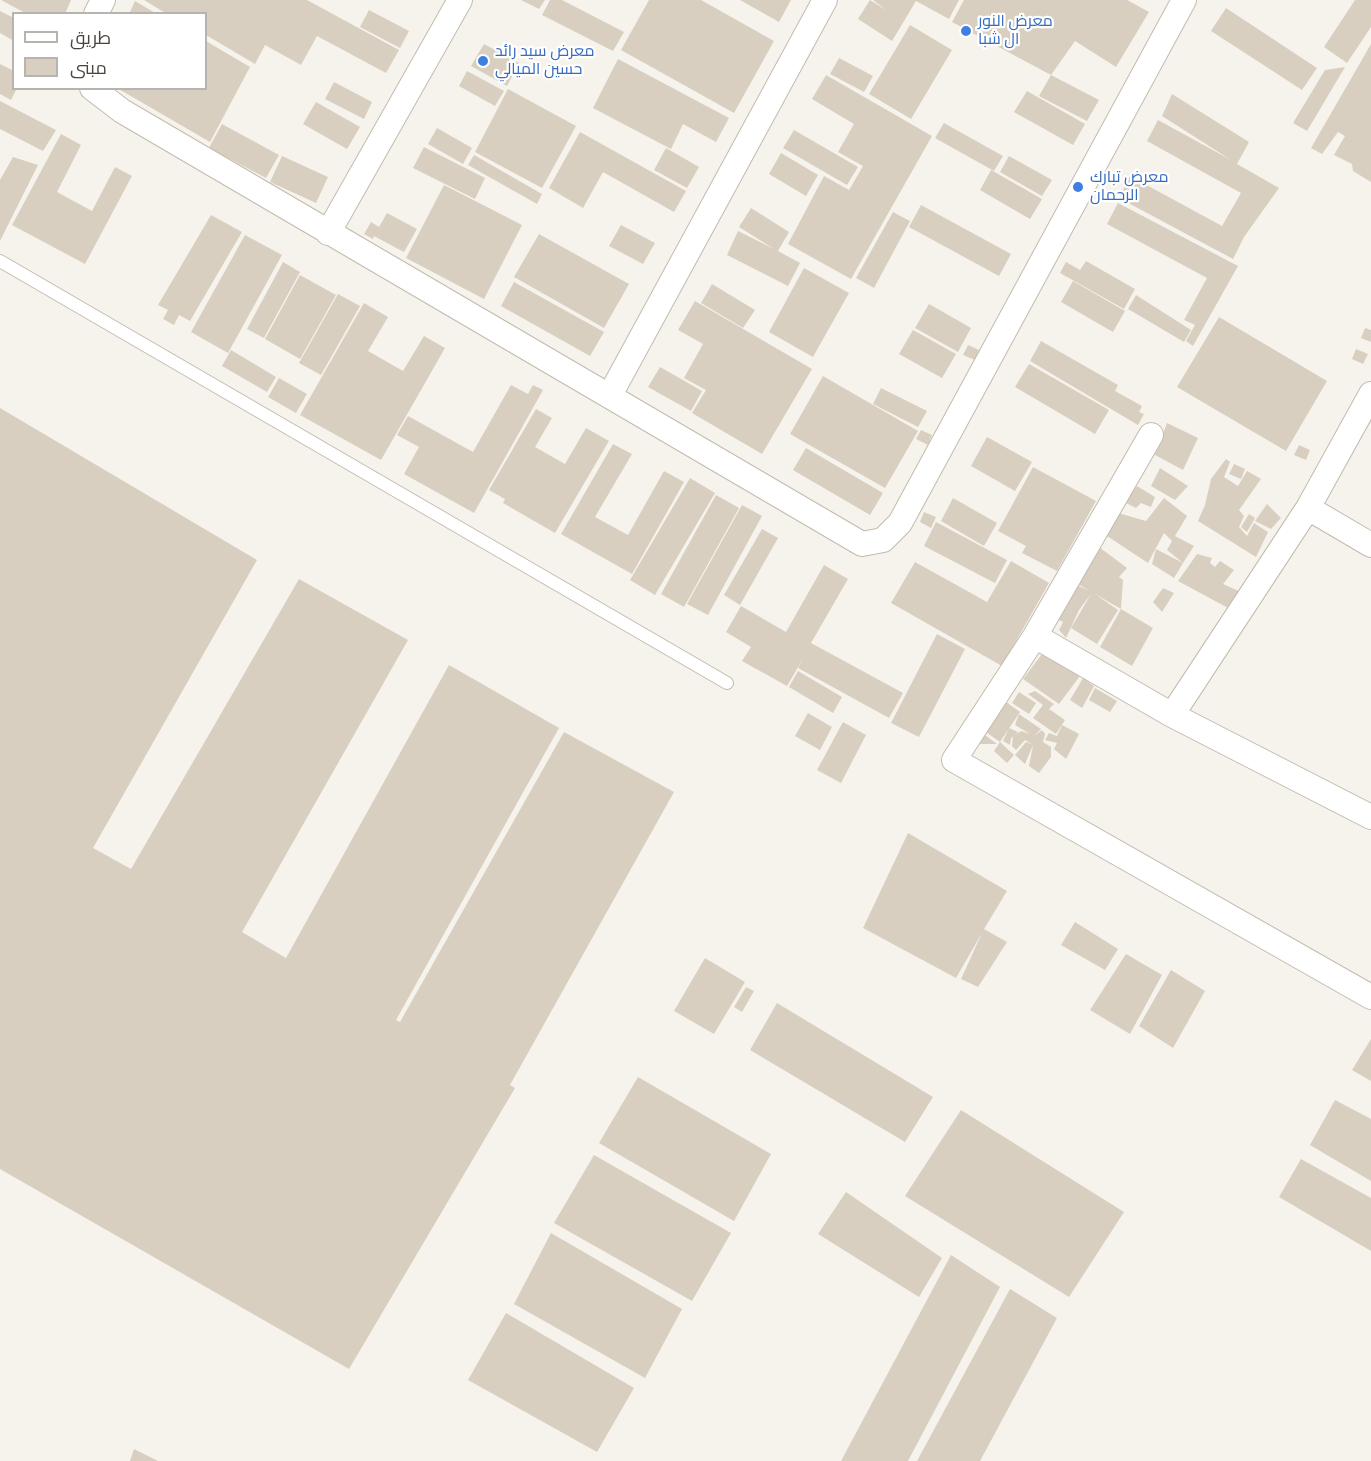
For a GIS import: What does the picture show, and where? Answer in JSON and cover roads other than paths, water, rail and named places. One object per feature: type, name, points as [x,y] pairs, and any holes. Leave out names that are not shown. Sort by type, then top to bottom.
[{"type":"street","points":[[328,233],[460,0]]},
{"type":"street","points":[[610,395],[825,0]]},
{"type":"street","points":[[95,90],[122,111],[328,233],[610,395],[862,544],[883,540],[900,523],[1184,0]]},
{"type":"street","points":[[1172,715],[1308,508],[1371,394]]},
{"type":"street","points":[[1151,435],[1035,636],[954,760],[1371,997]]},
{"type":"street","points":[[1308,508],[1371,545]]},
{"type":"street","points":[[1035,636],[1172,715],[1371,817]]},
{"type":"lane","points":[[0,261],[727,683]]},
{"type":"place","name":"معرض النور ال شبا","points":[[966,31]]},
{"type":"place","name":"معرض سيد رائد حسين الميالي","points":[[483,61]]},
{"type":"place","name":"معرض تبارك الرحمان","points":[[1078,187]]}]
